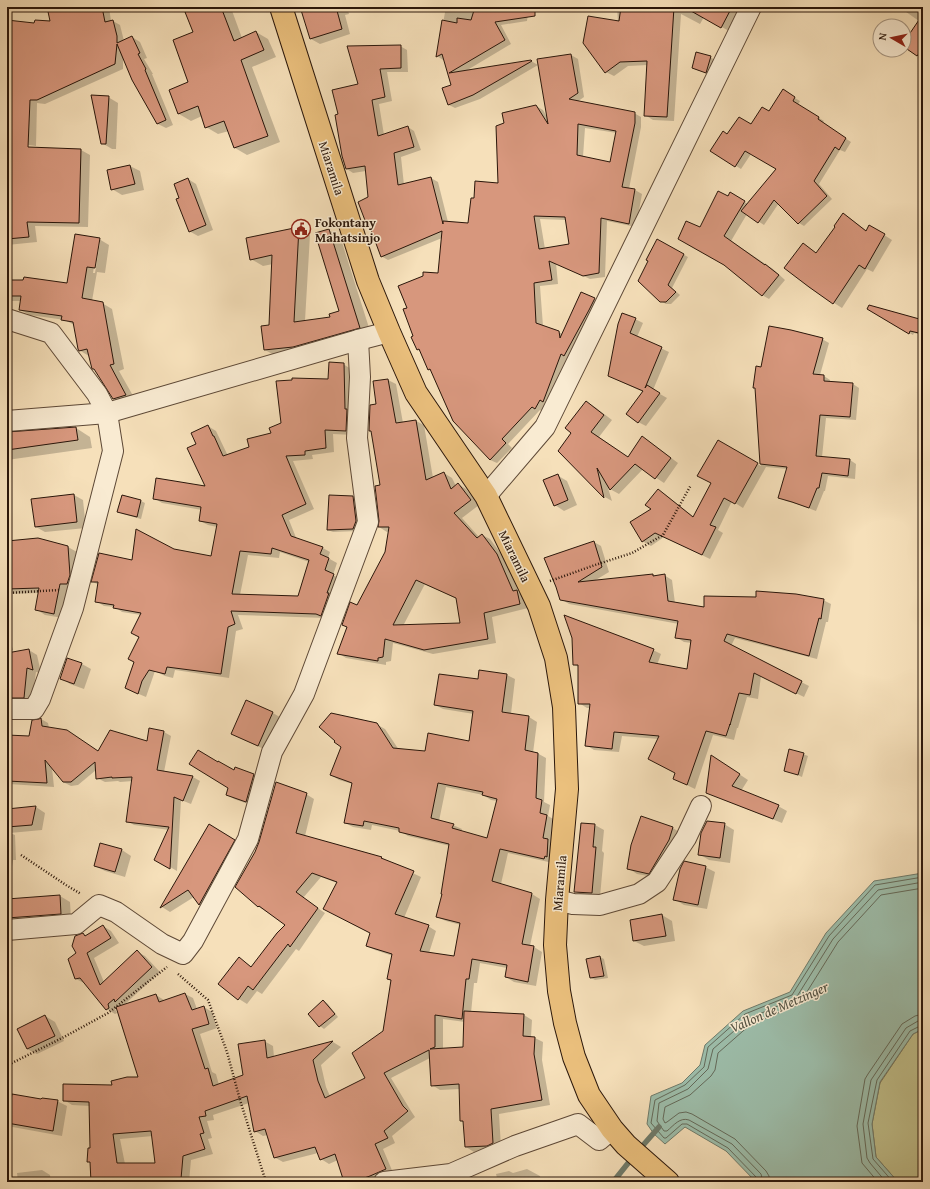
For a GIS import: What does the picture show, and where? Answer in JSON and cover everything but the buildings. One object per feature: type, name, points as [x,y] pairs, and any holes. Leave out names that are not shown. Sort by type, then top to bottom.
[{"type":"main road","name":"Miaramila","points":[[281,7],[368,281],[389,332],[416,393],[486,496],[539,606],[556,658],[564,707],[568,789],[557,900],[555,945],[558,991],[564,1023],[574,1057],[589,1095],[614,1131],[626,1145],[661,1176]]},
{"type":"street","points":[[486,496],[544,427],[751,7]]},
{"type":"street","points":[[7,319],[51,333],[97,394],[107,413],[113,451],[76,598],[40,699],[34,709],[7,709]]},
{"type":"street","points":[[7,421],[107,413],[389,332]]},
{"type":"street","points":[[7,930],[76,924],[99,904],[116,912],[162,944],[175,960],[193,941],[248,839],[272,752],[304,694],[368,522],[357,438],[360,378],[358,340]]},
{"type":"street","points":[[557,900],[574,904],[600,905],[639,894],[657,882],[686,838],[701,806]]},
{"type":"street","points":[[384,1182],[451,1174],[514,1146],[578,1124],[599,1140],[614,1131]]},
{"type":"path","points":[[530,588],[632,553],[663,535],[691,485]]},
{"type":"path","points":[[7,594],[58,590],[76,598]]},
{"type":"path","points":[[21,855],[66,885],[99,904]]},
{"type":"path","points":[[7,1079],[8,1065],[108,1013],[175,960],[208,1000],[227,1052],[246,1120],[266,1182]]},
{"type":"shaded area","points":[[923,1029],[923,1182],[898,1182],[876,1157],[872,1124],[880,1083],[913,1034]]},
{"type":"water","points":[[923,873],[923,1029],[913,1034],[880,1082],[872,1124],[876,1157],[898,1182],[756,1182],[726,1151],[685,1127],[665,1144],[654,1134],[647,1124],[651,1096],[682,1083],[700,1065],[705,1045],[743,1011],[790,992],[826,933],[874,881]]},
{"type":"waterway","name":"Vallon de Metzinger","points":[[638,1151],[659,1127]]},
{"type":"waterway","name":"Vallon de Metzinger","points":[[613,1182],[633,1157]]},
{"type":"place","name":"Fokontany Mahatsinjo","points":[[301,229]]}]
